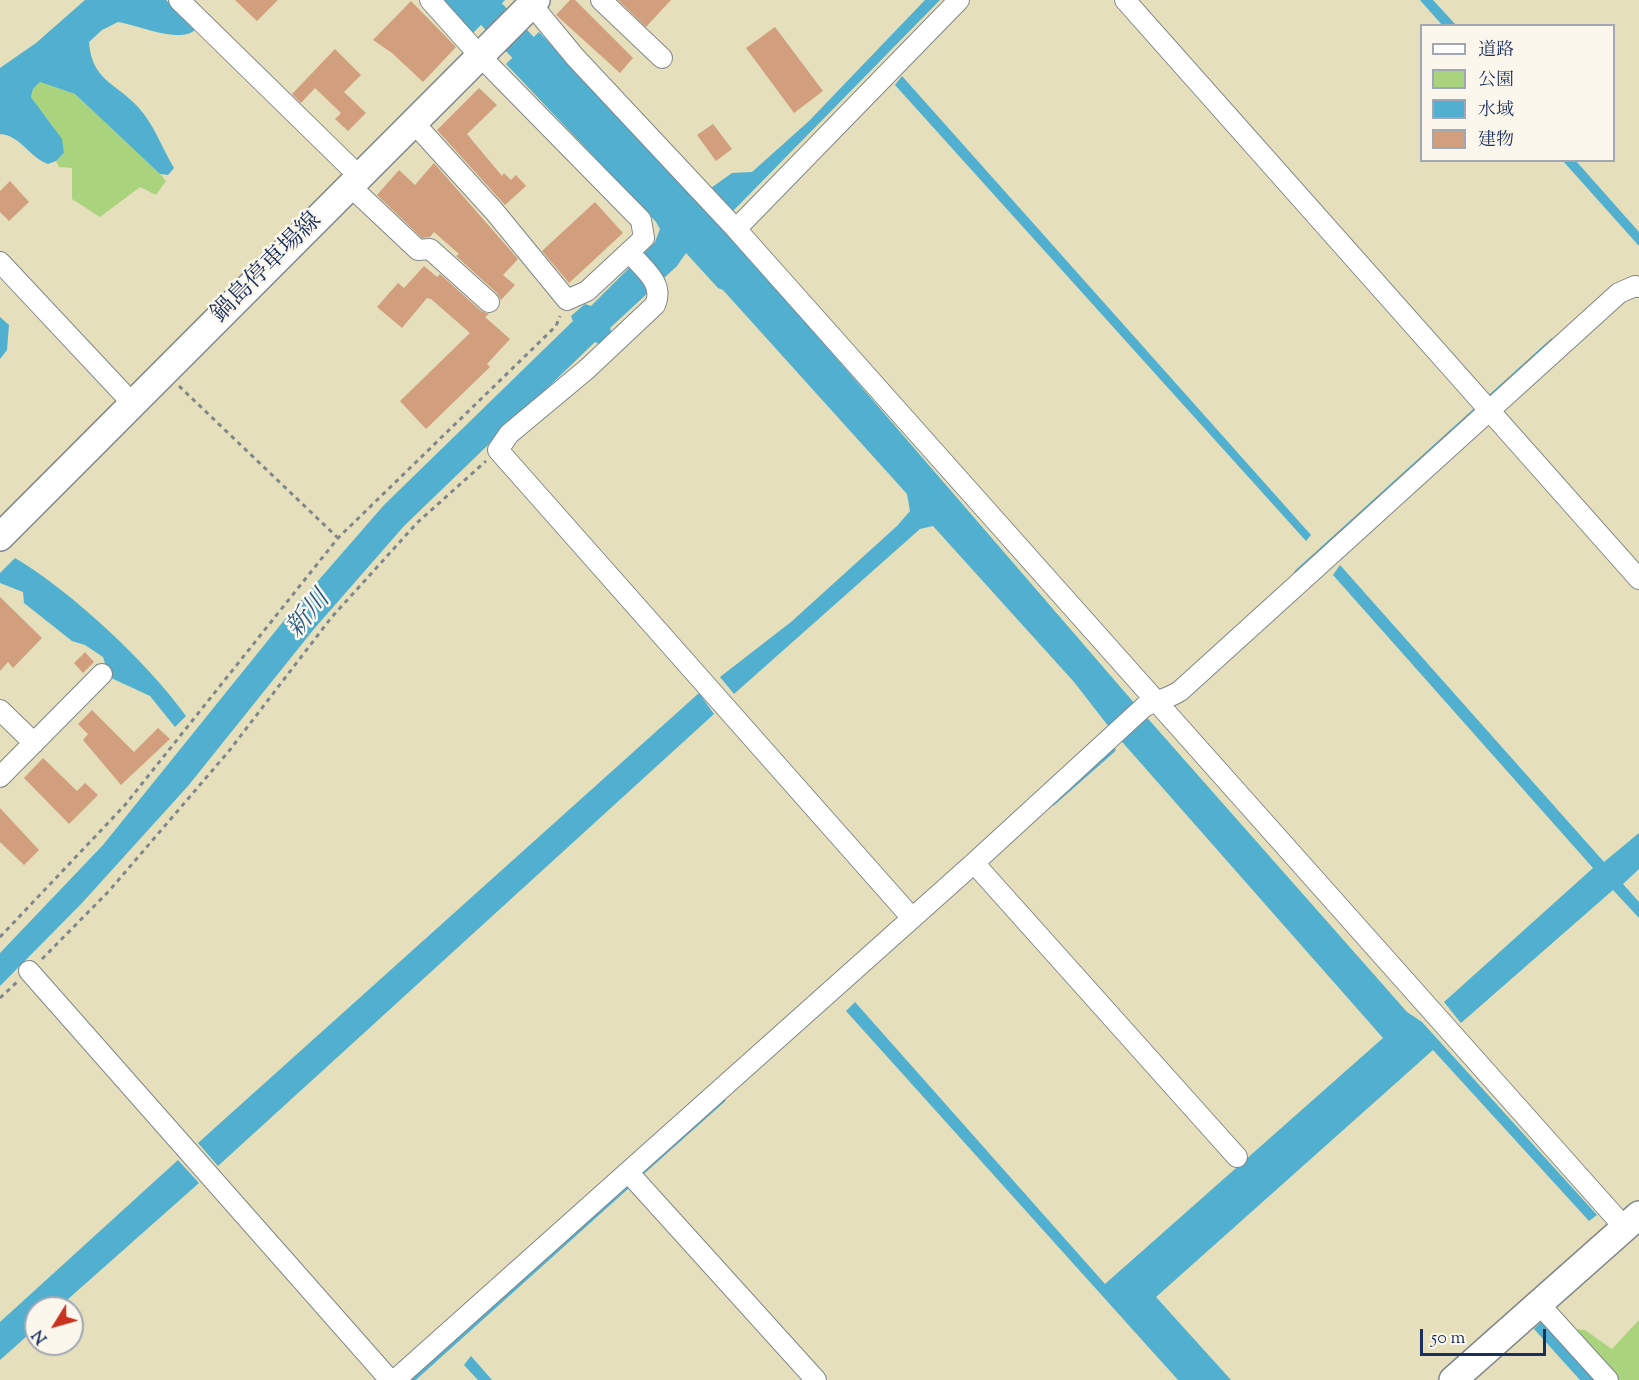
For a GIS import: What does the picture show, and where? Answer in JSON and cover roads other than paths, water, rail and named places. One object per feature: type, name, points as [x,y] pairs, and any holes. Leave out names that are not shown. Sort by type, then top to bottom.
[{"type":"main road","name":"鍋島停車場線","points":[[0,537],[534,2]]},
{"type":"main road","points":[[1453,1380],[1632,1221]]},
{"type":"street","points":[[179,0],[418,250],[430,249],[489,302]]},
{"type":"street","points":[[414,123],[494,211],[567,300],[588,291],[632,255],[644,238],[641,220],[480,56],[430,0]]},
{"type":"street","points":[[600,0],[662,58]]},
{"type":"street","points":[[736,229],[959,0]]},
{"type":"street","points":[[1125,0],[1639,579]]},
{"type":"street","points":[[534,2],[575,57],[736,229],[1150,703],[1632,1221]]},
{"type":"street","points":[[632,255],[658,285],[659,296],[655,305],[586,369],[509,434],[498,450],[912,918]]},
{"type":"street","points":[[0,262],[133,404]]},
{"type":"street","points":[[395,1380],[912,918],[978,867],[1106,740],[1150,703],[1170,698],[1180,691],[1484,404],[1619,293],[1635,286],[1639,287]]},
{"type":"street","points":[[0,777],[102,674]]},
{"type":"street","points":[[0,710],[34,743]]},
{"type":"street","points":[[978,867],[1237,1157]]},
{"type":"street","points":[[29,971],[390,1380]]},
{"type":"street","points":[[628,1172],[816,1380]]},
{"type":"street","points":[[1539,1304],[1608,1380]]},
{"type":"water","points":[[85,0],[166,0],[195,30],[188,34],[169,34],[118,22],[102,30],[89,42],[91,55],[100,73],[138,107],[153,128],[174,168],[168,175],[160,174],[75,94],[40,82],[33,89],[31,97],[62,139],[64,153],[56,161],[48,164],[13,138],[0,134],[0,68],[36,43]]},
{"type":"water","points":[[443,0],[505,0],[473,33]]},
{"type":"water","points":[[925,0],[940,0],[733,211],[721,202],[711,188],[732,173],[752,172],[809,121]]},
{"type":"water","points":[[1420,0],[1433,0],[1455,24],[1441,24]]},
{"type":"water","name":"新川","points":[[539,32],[750,258],[1135,704],[1407,1012],[1422,1022],[1597,1215],[1589,1221],[1433,1050],[1156,1297],[1231,1380],[1178,1380],[846,1011],[855,1002],[1105,1284],[1383,1038],[1109,727],[1074,682],[933,526],[920,529],[734,694],[720,677],[791,622],[897,526],[910,511],[907,494],[723,290],[718,288],[686,253],[677,266],[610,328],[612,334],[601,345],[595,342],[404,526],[314,629],[188,786],[82,903],[0,986],[0,953],[103,845],[290,613],[384,505],[573,321],[571,316],[585,304],[591,306],[655,242],[660,229],[656,222],[506,64]]},
{"type":"water","points":[[902,76],[1311,535],[1306,541],[895,85]]},
{"type":"water","points":[[1564,162],[1577,162],[1639,232],[1639,246]]},
{"type":"water","points":[[0,317],[9,325],[7,350],[0,359]]},
{"type":"water","points":[[15,558],[60,589],[130,651],[186,716],[175,727],[150,696],[109,677],[103,657],[85,645],[72,641],[24,603],[23,592],[0,583],[0,573]]},
{"type":"water","points":[[1340,565],[1604,862],[1639,833],[1639,869],[1623,884],[1639,902],[1639,918],[1613,890],[1461,1023],[1444,1002],[1593,868],[1333,575]]},
{"type":"water","points":[[699,693],[714,714],[218,1166],[198,1143]]},
{"type":"water","points":[[178,1160],[199,1183],[72,1296],[29,1296]]},
{"type":"water","points":[[24,1300],[24,1339],[0,1360],[0,1322]]},
{"type":"water","points":[[1542,1321],[1595,1380],[1580,1380],[1534,1329]]},
{"type":"water","points":[[471,1356],[492,1380],[478,1380],[464,1365]]},
{"type":"waterway","points":[[478,0],[552,78]]},
{"type":"waterway","points":[[1297,572],[1552,341]]},
{"type":"waterway","points":[[1053,803],[1113,750]]},
{"type":"waterway","points":[[638,1176],[723,1100]]},
{"type":"waterway","points":[[412,1380],[631,1183]]}]
